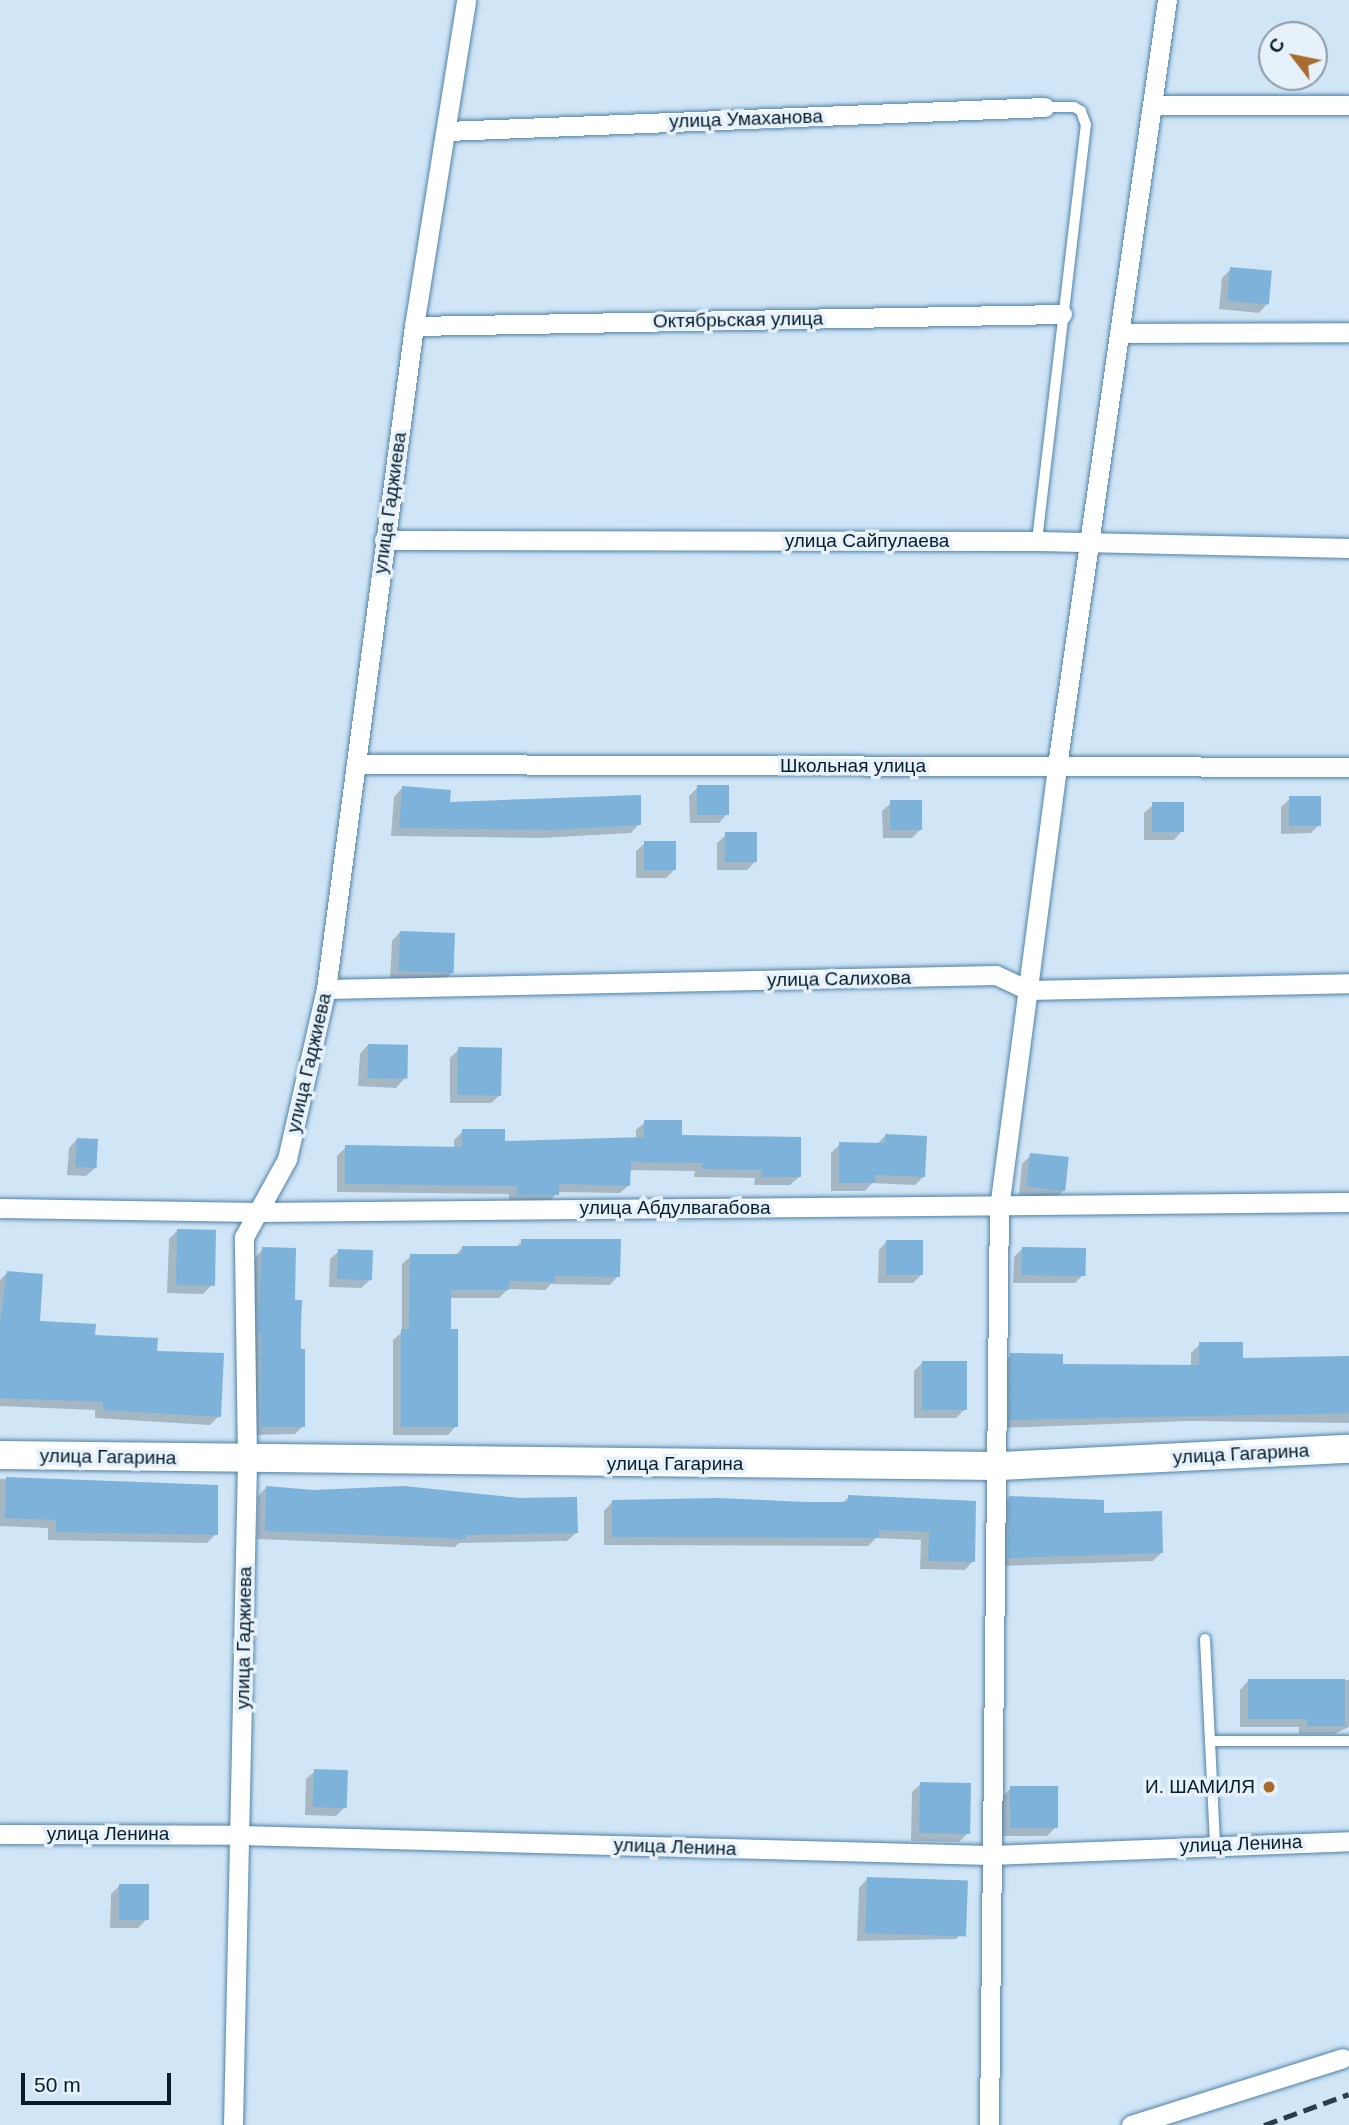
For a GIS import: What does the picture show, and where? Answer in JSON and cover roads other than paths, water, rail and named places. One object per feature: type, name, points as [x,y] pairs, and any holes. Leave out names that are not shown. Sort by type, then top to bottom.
[{"type":"street","name":"улица Гаджиева","points":[[233,2125],[247,1461],[244,1237],[287,1159],[326,989],[414,327],[466,0]]},
{"type":"street","points":[[989,2125],[999,1208],[1057,766],[1167,0]]},
{"type":"street","points":[[1153,105],[1349,105]]},
{"type":"street","name":"улица Умаханова","points":[[447,131],[1045,107]]},
{"type":"street","name":"Октябрьская улица","points":[[414,327],[1062,313]]},
{"type":"street","points":[[1119,332],[1349,332]]},
{"type":"street","name":"улица Сайпулаева","points":[[384,540],[1037,541],[1089,545],[1349,548]]},
{"type":"street","name":"Школьная улица","points":[[357,764],[1349,766]]},
{"type":"street","name":"улица Салихова","points":[[326,989],[996,975],[1028,990],[1349,983]]},
{"type":"street","name":"улица Абдулвагабова","points":[[0,1209],[257,1212],[999,1208],[1349,1202]]},
{"type":"street","name":"улица Гагарина","points":[[0,1455],[247,1461],[998,1466],[1349,1449]]},
{"type":"street","name":"улица Ленина","points":[[0,1834],[239,1835],[990,1855],[1349,1840]]},
{"type":"street","points":[[1131,2125],[1343,2058]]},
{"type":"lane","points":[[1037,541],[1086,125],[1081,111],[1074,107],[1045,107]]},
{"type":"lane","points":[[1205,1639],[1213,1741],[1215,1845]]},
{"type":"lane","points":[[1213,1741],[1349,1741]]},
{"type":"railway","points":[[1264,2125],[1349,2094]]},
{"type":"place","name":"И. ШАМИЛЯ","points":[[1269,1787]]}]
